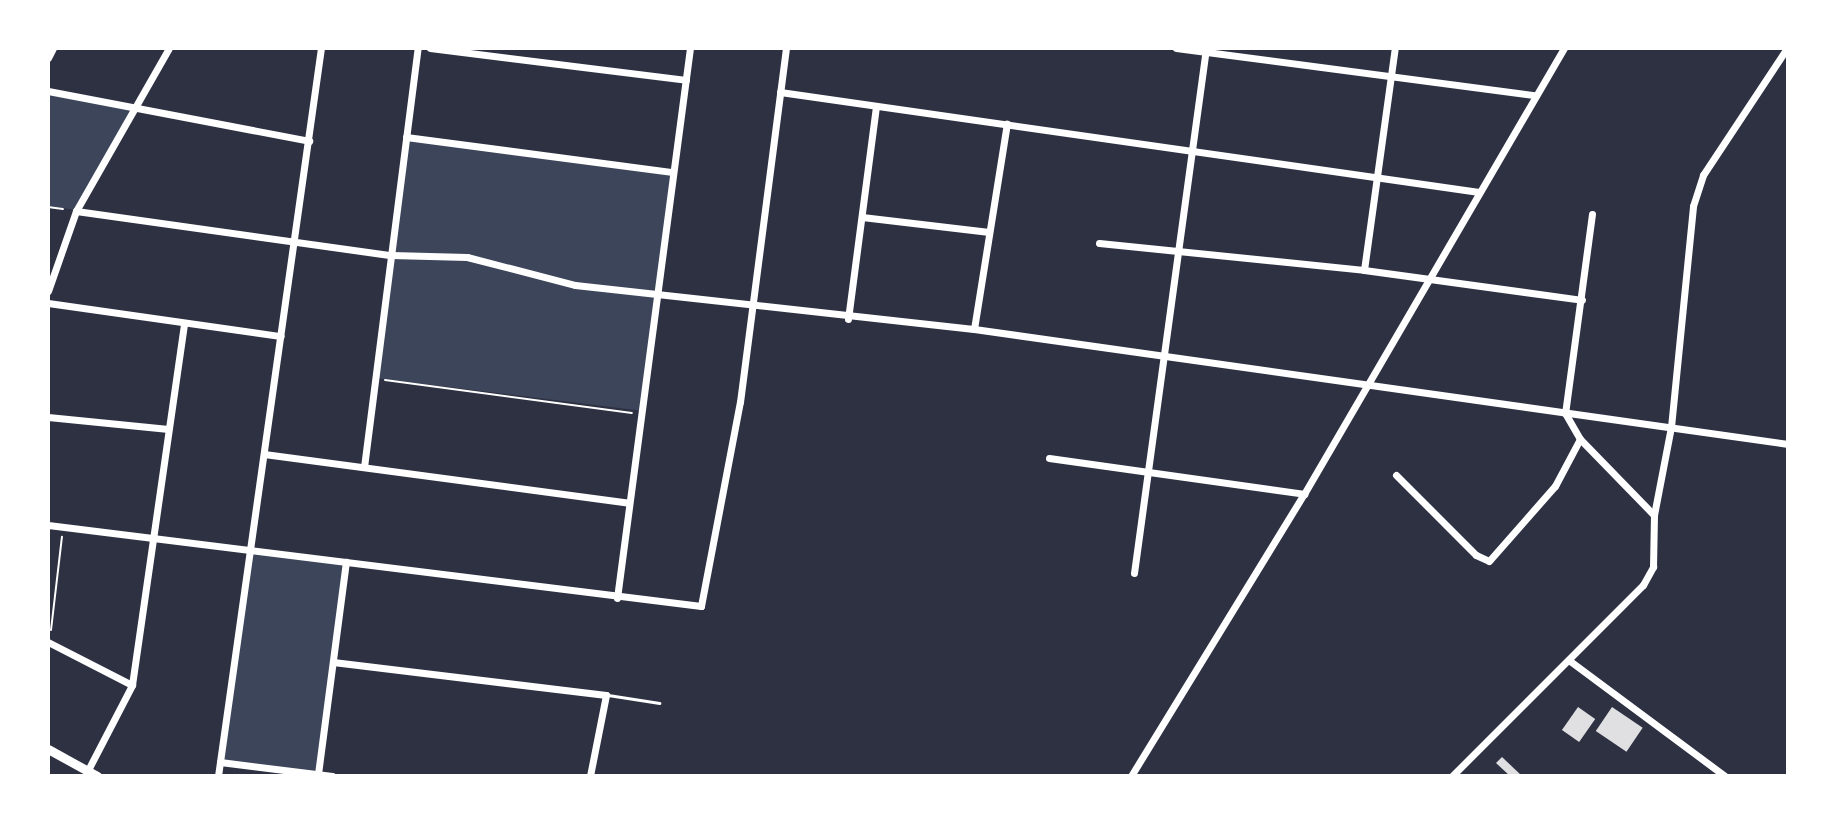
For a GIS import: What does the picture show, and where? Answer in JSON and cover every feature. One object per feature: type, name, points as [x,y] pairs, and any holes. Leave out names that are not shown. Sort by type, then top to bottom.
[{"type":"main road","points":[[48,749],[93,773]]},
{"type":"street","points":[[48,58],[53,48]]},
{"type":"street","points":[[48,291],[76,211],[169,48]]},
{"type":"street","points":[[218,776],[321,48]]},
{"type":"street","points":[[364,467],[418,48]]},
{"type":"street","points":[[430,48],[686,80]]},
{"type":"street","points":[[617,598],[690,48]]},
{"type":"street","points":[[48,525],[617,598],[701,606],[753,307],[786,48]]},
{"type":"street","points":[[1176,48],[1534,95]]},
{"type":"street","points":[[1364,270],[1395,48]]},
{"type":"street","points":[[1131,776],[1304,494],[1564,48]]},
{"type":"street","points":[[1452,776],[1570,661],[1648,578],[1653,567],[1654,515],[1671,427],[1693,206],[1703,175],[1787,48]]},
{"type":"street","points":[[1134,573],[1205,50]]},
{"type":"street","points":[[48,91],[309,141]]},
{"type":"street","points":[[780,92],[1479,192]]},
{"type":"street","points":[[848,319],[876,107]]},
{"type":"street","points":[[974,329],[1007,124]]},
{"type":"street","points":[[406,137],[673,172]]},
{"type":"street","points":[[76,211],[391,255],[467,257],[575,285],[848,319],[974,329],[1365,388],[1788,444]]},
{"type":"street","points":[[1592,214],[1565,413],[1580,439],[1654,515]]},
{"type":"street","points":[[862,217],[989,232]]},
{"type":"street","points":[[1099,243],[1177,254],[1364,270],[1582,300]]},
{"type":"street","points":[[48,303],[281,336]]},
{"type":"street","points":[[93,773],[132,685],[184,324]]},
{"type":"street","points":[[48,417],[168,429]]},
{"type":"street","points":[[1396,475],[1476,555],[1489,561],[1555,486],[1580,439]]},
{"type":"street","points":[[264,454],[629,503]]},
{"type":"street","points":[[1049,458],[1304,494]]},
{"type":"street","points":[[318,774],[346,562]]},
{"type":"street","points":[[49,642],[132,685]]},
{"type":"street","points":[[1570,661],[1725,776]]},
{"type":"street","points":[[333,662],[606,695],[590,776]]},
{"type":"street","points":[[220,762],[332,776]]},
{"type":"lane","points":[[606,695],[659,703]]},
{"type":"path","points":[[48,207],[76,211]]},
{"type":"path","points":[[376,378],[641,414]]},
{"type":"path","points":[[49,642],[63,526]]},
{"type":"shaded area","points":[[48,92],[133,108],[75,210],[48,206]]},
{"type":"shaded area","points":[[406,137],[673,170],[643,411],[376,378]]},
{"type":"shaded area","points":[[248,549],[346,563],[316,776],[218,762]]},
{"type":"building","points":[[1578,707],[1595,719],[1579,742],[1562,730]]},
{"type":"building","points":[[1612,707],[1643,728],[1626,752],[1596,731]]},
{"type":"building","points":[[1502,757],[1522,776],[1510,776],[1496,763]]}]
